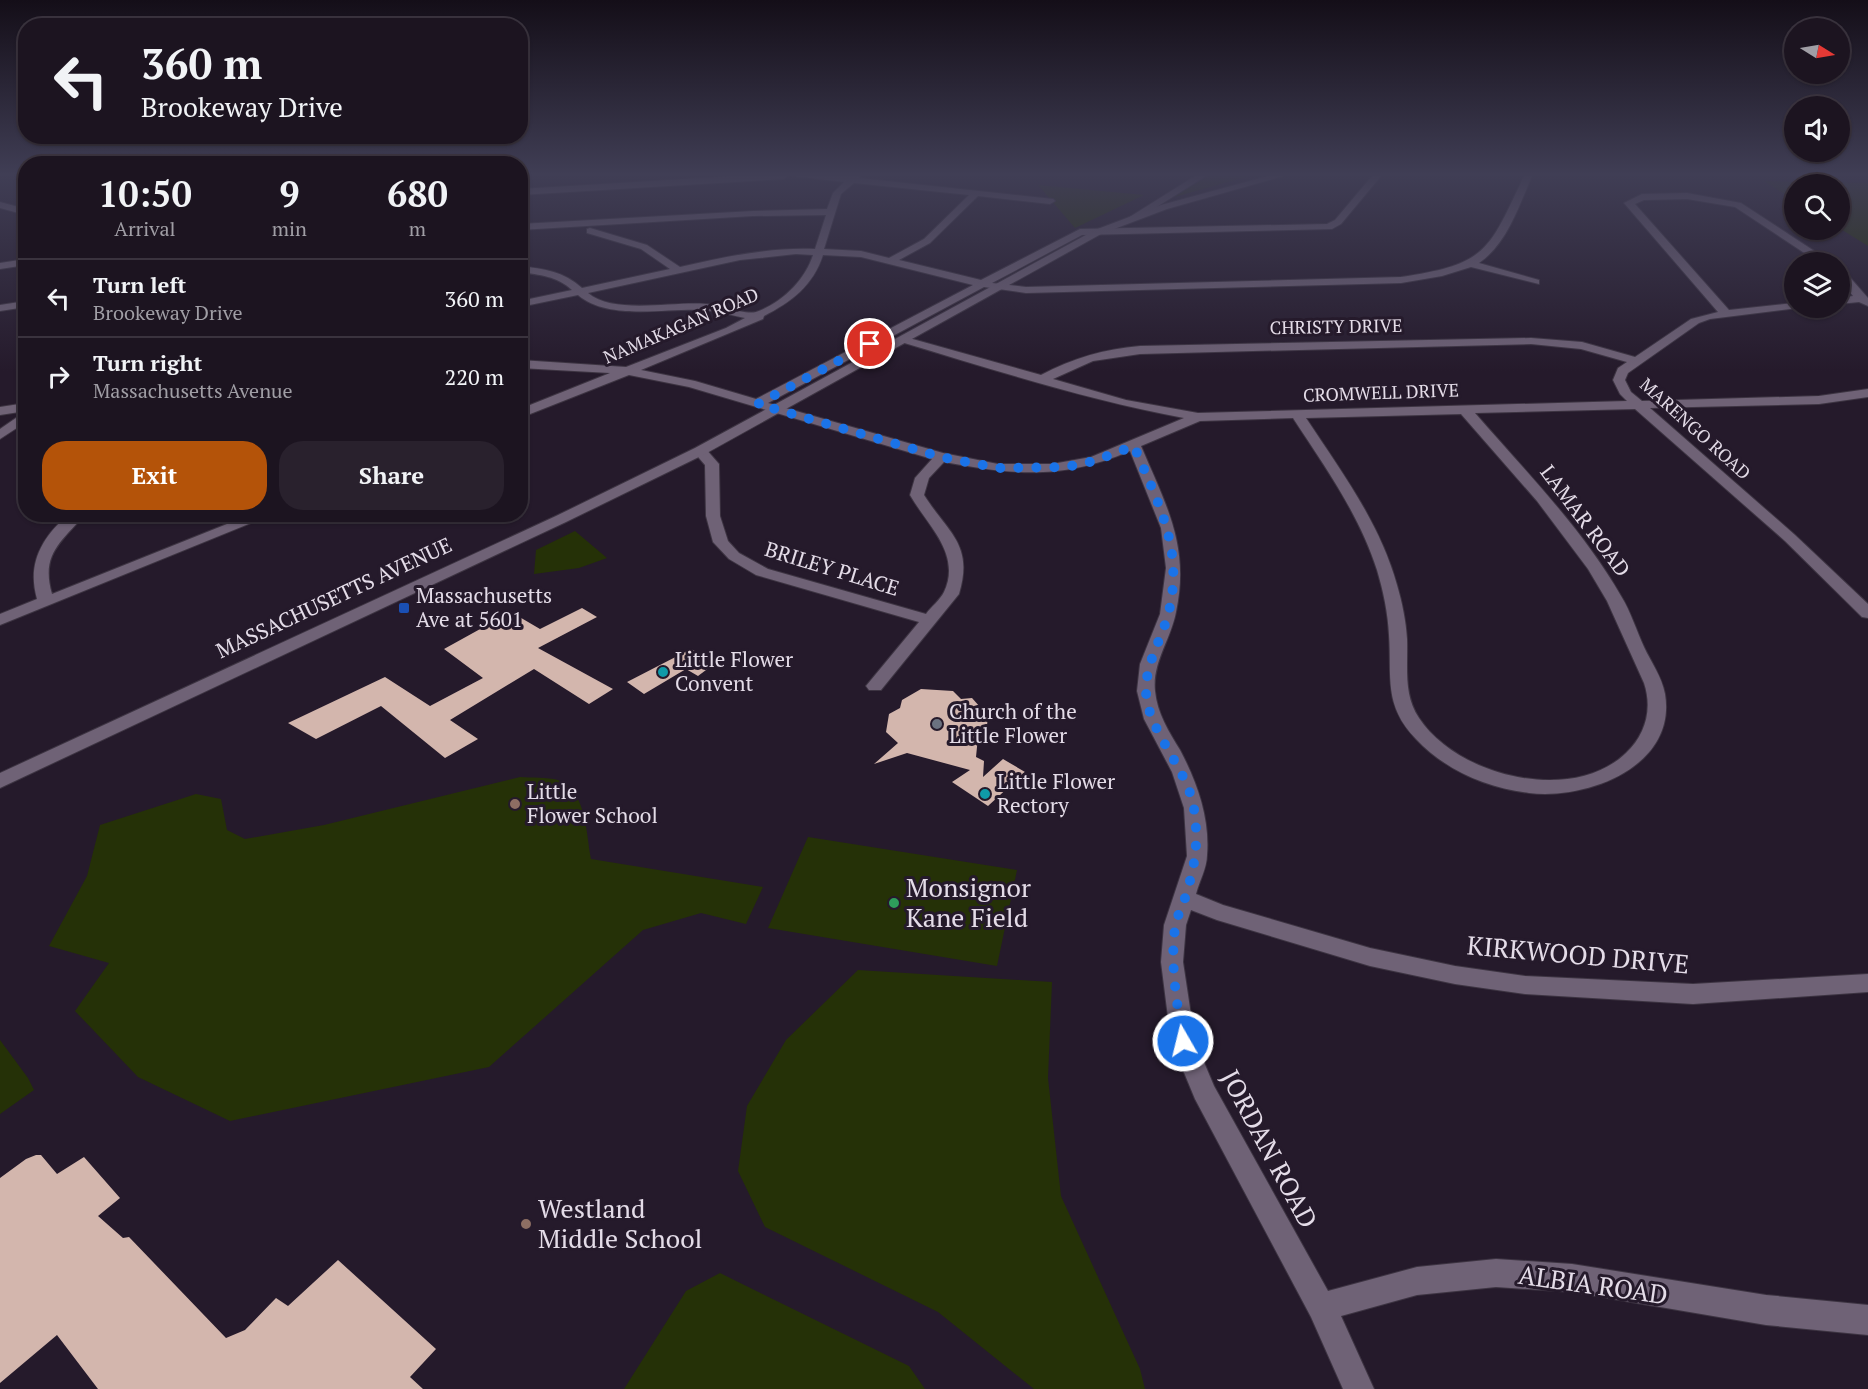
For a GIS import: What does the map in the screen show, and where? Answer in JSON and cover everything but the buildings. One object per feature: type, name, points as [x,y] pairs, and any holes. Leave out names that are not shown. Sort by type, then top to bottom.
[{"type":"street","points":[[625,241],[644,247],[678,270]]},
{"type":"street","name":"NAMAKAGAN ROAD","points":[[528,411],[759,317],[802,285],[813,270],[822,241]]},
{"type":"street","points":[[834,241],[861,254]]},
{"type":"street","points":[[892,260],[927,241]]},
{"type":"street","name":"MASSACHUSETTS AVENUE","points":[[758,404],[1063,241]]},
{"type":"street","name":"MASSACHUSETTS AVENUE","points":[[0,781],[561,519],[700,451],[906,340],[1082,241]]},
{"type":"street","points":[[528,302],[759,254],[819,252],[861,254],[999,288],[1026,290],[1370,283],[1430,276],[1470,264],[1482,257],[1494,241]]},
{"type":"street","points":[[1662,241],[1726,314]]},
{"type":"street","points":[[1791,241],[1809,252]]},
{"type":"street","points":[[0,266],[18,263]]},
{"type":"street","points":[[1470,264],[1535,282]]},
{"type":"street","points":[[528,270],[550,273],[566,279],[591,301],[619,307],[705,307],[759,317]]},
{"type":"street","points":[[1850,283],[1864,301]]},
{"type":"street","points":[[0,308],[18,305]]},
{"type":"street","name":"MARENGO ROAD","points":[[1784,307],[1726,314],[1695,321],[1622,371],[1619,380],[1626,394],[1790,538],[1868,613]]},
{"type":"street","name":"CROMWELL DRIVE","points":[[906,340],[1124,403],[1198,417],[1819,400],[1868,393]]},
{"type":"street","name":"CHRISTY DRIVE","points":[[1041,380],[1077,361],[1103,354],[1140,350],[1531,340],[1582,346],[1636,361]]},
{"type":"street","points":[[528,365],[628,371],[691,384],[941,457],[998,468],[1052,468],[1094,461],[1198,417]]},
{"type":"street","points":[[0,411],[18,408]]},
{"type":"street","name":"LAMAR ROAD","points":[[1297,414],[1364,519],[1382,561],[1397,626],[1398,699],[1413,723],[1437,748],[1469,768],[1510,783],[1553,787],[1576,785],[1622,767],[1638,755],[1656,725],[1656,694],[1613,596],[1587,554],[1559,517],[1464,409]]},
{"type":"street","points":[[0,435],[18,421]]},
{"type":"street","name":"JORDAN ROAD","points":[[1134,446],[1168,528],[1174,568],[1168,614],[1149,664],[1146,691],[1153,719],[1182,772],[1194,808],[1197,856],[1175,925],[1172,962],[1183,1041],[1204,1091],[1321,1307],[1359,1389]]},
{"type":"street","name":"BRILEY PLACE","points":[[700,451],[712,464],[713,516],[721,542],[734,556],[762,572],[928,621]]},
{"type":"street","points":[[875,686],[951,594],[957,579],[958,560],[953,544],[917,495],[918,484],[924,474],[941,457]]},
{"type":"street","points":[[46,602],[40,586],[40,564],[46,550],[69,522]]},
{"type":"street","points":[[0,620],[246,522]]},
{"type":"street","name":"KIRKWOOD DRIVE","points":[[1185,899],[1217,912],[1370,957],[1455,975],[1525,985],[1693,994],[1868,983]]},
{"type":"street","name":"ALBIA ROAD","points":[[1321,1307],[1417,1281],[1496,1273],[1572,1278],[1766,1311],[1868,1320]]},
{"type":"green space","points":[[575,531],[607,558],[579,568],[534,574],[536,550]]},
{"type":"green space","points":[[520,777],[558,780],[575,793],[584,814],[591,859],[763,887],[746,924],[701,913],[643,930],[489,1067],[230,1121],[138,1077],[75,1011],[109,963],[49,946],[87,876],[100,825],[196,794],[221,799],[227,830],[245,839],[324,825]]},
{"type":"green space","name":"Monsignor Kane Field","points":[[808,837],[1017,870],[997,966],[768,928]]},
{"type":"green space","points":[[858,970],[1052,982],[1048,1078],[1061,1196],[1140,1369],[1145,1389],[1034,1389],[938,1312],[765,1227],[738,1171],[747,1106],[786,1040]]},
{"type":"green space","points":[[0,1040],[34,1090],[0,1114]]},
{"type":"green space","points":[[720,1273],[909,1366],[925,1389],[624,1389],[686,1291]]},
{"type":"place","name":"Massachusetts Ave at 5601","points":[[404,608]]},
{"type":"place","name":"Little Flower Convent","points":[[663,672]]},
{"type":"place","name":"Church of the Little Flower","points":[[937,724]]},
{"type":"place","name":"Little Flower Rectory","points":[[985,794]]},
{"type":"place","name":"Little Flower School","points":[[515,804]]},
{"type":"place","name":"Monsignor Kane Field","points":[[894,903]]},
{"type":"place","name":"Westland Middle School","points":[[526,1224]]},
{"type":"route","points":[[870,344],[758,404],[941,457],[998,468],[1067,467],[1094,461],[1134,446],[1168,528],[1174,568],[1168,614],[1149,664],[1146,691],[1153,719],[1182,772],[1194,808],[1197,856],[1175,925],[1172,962],[1183,1041]]}]
